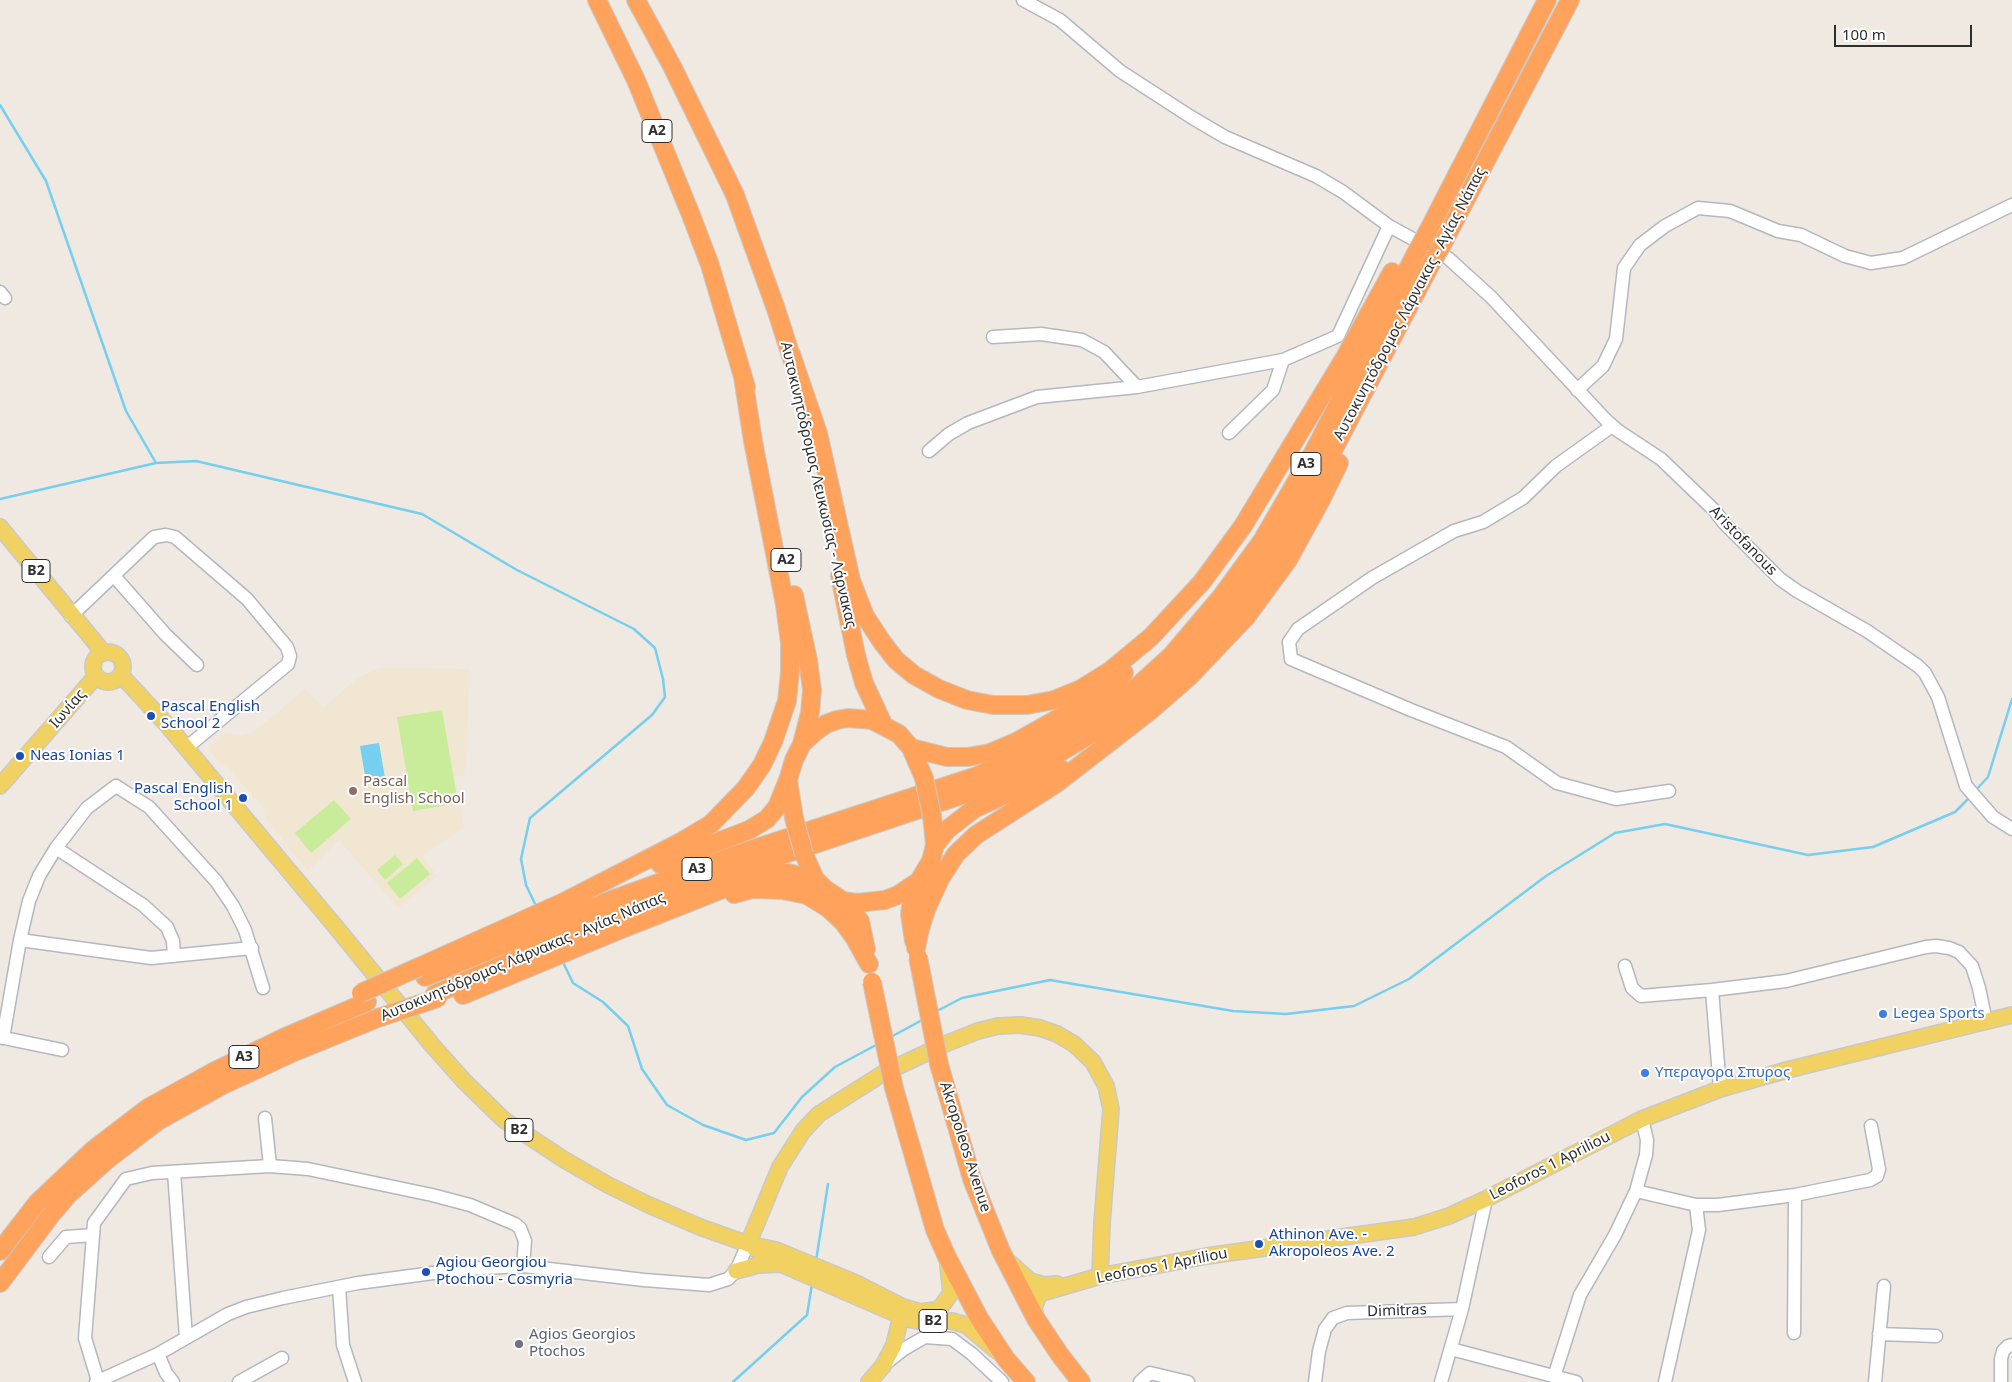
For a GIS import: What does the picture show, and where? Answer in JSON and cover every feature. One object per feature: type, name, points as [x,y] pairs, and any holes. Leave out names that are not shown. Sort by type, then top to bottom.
[{"type":"highway","name":"A2","points":[[597,0],[636,80],[710,265],[759,433],[808,660],[812,690],[810,714],[802,744]]},
{"type":"highway","name":"Αυτοκινητόδρομος Λευκωσίας - Λάρνακας","points":[[636,0],[672,66],[735,195],[791,354],[835,550],[856,655],[864,683],[884,726]]},
{"type":"highway","name":"Αυτοκινητόδρομος Λάρνακας - Αγίας Νάπας","points":[[438,998],[611,918],[755,864],[983,788],[1054,756],[1101,728],[1180,665],[1235,608],[1276,552],[1431,264],[1446,250],[1570,0]]},
{"type":"highway","points":[[791,354],[818,433],[850,580],[865,616],[896,660],[914,675],[939,689],[967,700],[993,705],[1027,705],[1054,700],[1081,689],[1110,671],[1151,637],[1202,582],[1242,526],[1410,252],[1509,57],[1545,2]]},
{"type":"highway","name":"Αυτοκινητόδρομος Λάρνακας - Αγίας Νάπας","points":[[0,1251],[37,1203],[93,1150],[148,1108],[232,1063],[364,997],[422,972],[747,851],[977,776],[1047,744],[1092,717],[1139,685],[1171,656],[1209,612],[1262,541],[1314,451],[1402,276],[1410,252]]},
{"type":"highway","points":[[911,748],[947,757],[968,757],[990,753],[1016,742],[1075,709],[1116,681],[1160,641],[1209,590],[1251,530],[1402,276]]},
{"type":"highway","points":[[917,953],[920,929],[926,910],[940,879],[956,854],[976,835],[1057,783],[1150,711],[1189,677],[1247,616],[1288,560],[1320,502],[1354,431],[1374,373]]},
{"type":"highway","points":[[422,972],[566,901],[681,842],[711,824],[746,788],[762,765],[773,742],[787,701],[790,643],[785,605],[753,441],[743,377]]},
{"type":"highway","points":[[0,1282],[51,1215],[76,1198],[113,1165],[164,1128],[226,1094],[381,1022],[438,998],[538,964],[750,878],[771,873],[788,873],[804,877],[843,901],[857,903],[885,900],[898,894],[919,881],[932,861],[935,845],[932,816],[924,778],[911,748],[899,734],[872,720],[848,718],[826,724],[802,744],[794,760],[778,806],[767,819],[749,830],[566,901]]},
{"type":"highway","points":[[935,845],[948,829],[974,809],[1028,785],[1106,744]]},
{"type":"highway","points":[[788,780],[794,818],[804,854],[815,879],[825,889]]},
{"type":"highway","name":"Akropoleos Avenue","points":[[919,881],[912,899],[910,914],[940,1064],[972,1179],[1001,1251],[1036,1319],[1081,1382]]},
{"type":"highway","points":[[665,912],[752,890],[782,890],[807,896],[828,908],[843,922],[854,937],[871,973]]},
{"type":"highway","name":"B2","points":[[843,901],[860,921],[894,1088],[932,1220],[947,1257],[969,1302],[1006,1359],[1026,1382]]},
{"type":"main road","name":"B2","points":[[0,527],[71,616],[103,652],[113,652],[120,658],[123,666],[121,675],[186,748],[432,1044],[464,1081],[504,1120],[563,1159],[608,1185],[700,1227],[748,1244],[776,1250],[814,1272],[918,1321],[959,1322],[973,1329],[1006,1359]]},
{"type":"main road","points":[[103,652],[99,654],[94,662],[96,676],[104,682],[110,682],[115,681],[121,675]]},
{"type":"main road","name":"Ιωνίας","points":[[0,786],[96,676]]},
{"type":"main road","name":"Leoforos 1 Apriliou","points":[[1036,1319],[1034,1307],[1039,1295],[1100,1276],[1206,1256],[1414,1227],[1449,1216],[1486,1199],[1642,1119],[1720,1089],[1787,1070],[2012,1015]]},
{"type":"main road","points":[[748,1244],[780,1167],[803,1131],[819,1114],[882,1074],[945,1044],[978,1031],[998,1026],[1021,1025],[1040,1028],[1058,1034],[1074,1044],[1093,1062],[1106,1086],[1111,1109],[1100,1276]]},
{"type":"main road","name":"B2","points":[[748,1244],[781,1264],[814,1272]]},
{"type":"main road","name":"Leoforos 1 Apriliou","points":[[1001,1251],[1018,1271],[1030,1281],[1044,1285],[1081,1281]]},
{"type":"main road","name":"B2","points":[[902,1312],[929,1312],[945,1303],[951,1293],[952,1286],[947,1257]]},
{"type":"main road","points":[[736,1271],[758,1265],[781,1264]]},
{"type":"main road","points":[[869,1382],[883,1366],[894,1345],[902,1312]]},
{"type":"street","name":"Aristofanous","points":[[1023,0],[1060,20],[1120,71],[1190,117],[1225,137],[1316,176],[1343,192],[1389,226],[1446,250],[1612,426],[1661,459],[1714,510],[1724,523],[1780,579],[1797,591],[1867,630],[1918,666],[1925,674],[1938,698],[1960,773],[1969,792],[1993,817],[2012,829]]},
{"type":"street","points":[[1577,390],[1603,366],[1616,340],[1624,268],[1640,245],[1665,226],[1698,208],[1730,211],[1778,230],[1801,235],[1845,256],[1871,263],[1903,258],[2012,205]]},
{"type":"street","points":[[928,450],[949,434],[968,423],[1037,397],[1137,388],[1283,360],[1338,336],[1389,226]]},
{"type":"street","points":[[993,337],[1041,334],[1082,340],[1104,352],[1137,388]]},
{"type":"street","points":[[1229,433],[1274,390],[1283,360]]},
{"type":"street","points":[[1612,426],[1556,466],[1523,498],[1483,522],[1454,531],[1380,573],[1298,628],[1288,642],[1291,659],[1411,710],[1506,747],[1557,783],[1616,799],[1669,791]]},
{"type":"street","points":[[71,616],[154,537],[166,535],[175,537],[247,599],[287,647],[290,656],[288,664],[186,748]]},
{"type":"street","points":[[114,576],[165,634],[197,665]]},
{"type":"street","points":[[62,1050],[2,1037],[20,940],[29,901],[39,876],[56,848],[87,808],[116,786],[148,806],[216,881],[233,906],[252,948],[263,988]]},
{"type":"street","points":[[56,848],[143,905],[166,927],[173,941],[174,956]]},
{"type":"street","points":[[20,940],[152,958],[252,948]]},
{"type":"street","points":[[1625,966],[1632,988],[1641,996],[1786,981],[1936,946],[1959,952],[1972,966],[1986,1022]]},
{"type":"street","points":[[1712,990],[1720,1089]]},
{"type":"street","points":[[265,1118],[270,1166]]},
{"type":"street","points":[[1554,1377],[1580,1295],[1615,1235],[1636,1191],[1646,1155],[1647,1140],[1642,1119]]},
{"type":"street","points":[[1636,1191],[1696,1205],[1718,1205],[1795,1195],[1870,1180],[1877,1176],[1879,1169],[1871,1126]]},
{"type":"street","points":[[523,1266],[525,1241],[520,1228],[470,1204],[308,1169],[270,1166],[152,1173],[126,1179],[94,1222],[85,1338],[97,1382],[158,1354],[237,1310],[283,1298],[339,1287],[462,1269],[523,1266],[644,1280],[709,1285],[728,1279],[736,1271],[748,1244]]},
{"type":"street","points":[[174,1172],[186,1338]]},
{"type":"street","points":[[1794,1333],[1795,1195]]},
{"type":"street","points":[[1441,1382],[1462,1309],[1486,1199]]},
{"type":"street","points":[[1666,1382],[1699,1230],[1696,1205]]},
{"type":"street","points":[[49,1257],[66,1237],[93,1235]]},
{"type":"street","points":[[1875,1382],[1884,1286]]},
{"type":"street","points":[[339,1287],[343,1345],[355,1382]]},
{"type":"street","name":"Dimitras","points":[[1315,1382],[1319,1351],[1325,1330],[1333,1318],[1347,1313],[1462,1309]]},
{"type":"street","points":[[1879,1334],[1936,1336]]},
{"type":"street","points":[[883,1366],[904,1349],[925,1337],[952,1339],[972,1354],[1002,1382]]},
{"type":"street","points":[[2001,1382],[2003,1351],[2012,1345]]},
{"type":"street","points":[[1451,1350],[1576,1382]]},
{"type":"street","points":[[158,1354],[166,1373],[173,1382]]},
{"type":"street","points":[[239,1382],[282,1358]]},
{"type":"street","points":[[1140,1382],[1150,1373],[1188,1382]]},
{"type":"shaded area","name":"Pascal English School","points":[[381,668],[469,669],[466,775],[455,777],[464,828],[422,855],[437,876],[398,908],[339,840],[308,871],[267,820],[262,806],[209,750],[213,741],[224,733],[241,736],[254,732],[305,689],[323,708],[359,677]]},
{"type":"green space","points":[[442,710],[458,803],[413,811],[397,717]]},
{"type":"green space","points":[[334,800],[351,819],[311,853],[295,833]]},
{"type":"green space","points":[[395,855],[403,864],[385,880],[377,870]]},
{"type":"green space","points":[[417,858],[430,874],[400,899],[387,883]]},
{"type":"water","points":[[379,743],[385,778],[366,781],[360,746]]},
{"type":"waterway","points":[[0,105],[46,181],[126,411],[156,463],[196,461],[422,514],[517,570],[634,629],[655,648],[663,679],[665,697],[652,715],[530,818],[521,859],[526,885],[537,908]]},
{"type":"waterway","points":[[0,499],[156,463]]},
{"type":"waterway","points":[[1975,791],[1988,777],[2012,699]]},
{"type":"waterway","points":[[935,1012],[962,998],[1050,980],[1233,1011],[1286,1014],[1354,1006],[1409,979],[1546,876],[1615,833],[1665,824],[1808,855],[1873,847],[1955,812],[1970,797]]},
{"type":"waterway","points":[[562,960],[573,983],[603,1002],[628,1026],[642,1069],[667,1105],[703,1125],[746,1140],[774,1133],[802,1097],[835,1067],[878,1044]]},
{"type":"waterway","points":[[889,1038],[924,1019]]},
{"type":"waterway","points":[[816,1261],[828,1184]]},
{"type":"waterway","points":[[733,1382],[807,1315],[812,1284]]},
{"type":"place","name":"Pascal English School 2","points":[[151,716]]},
{"type":"place","name":"Neas Ionias 1","points":[[20,756]]},
{"type":"place","name":"Pascal English School","points":[[353,791]]},
{"type":"place","name":"Pascal English School 1","points":[[243,798]]},
{"type":"place","name":"Legea Sports","points":[[1883,1014]]},
{"type":"place","name":"Υπεραγορα Σπυρος","points":[[1645,1073]]},
{"type":"place","name":"Athinon Ave. - Akropoleos Ave. 2","points":[[1259,1244]]},
{"type":"place","name":"Agiou Georgiou Ptochou - Cosmyria","points":[[426,1272]]},
{"type":"place","name":"Agios Georgios Ptochos","points":[[519,1344]]}]
